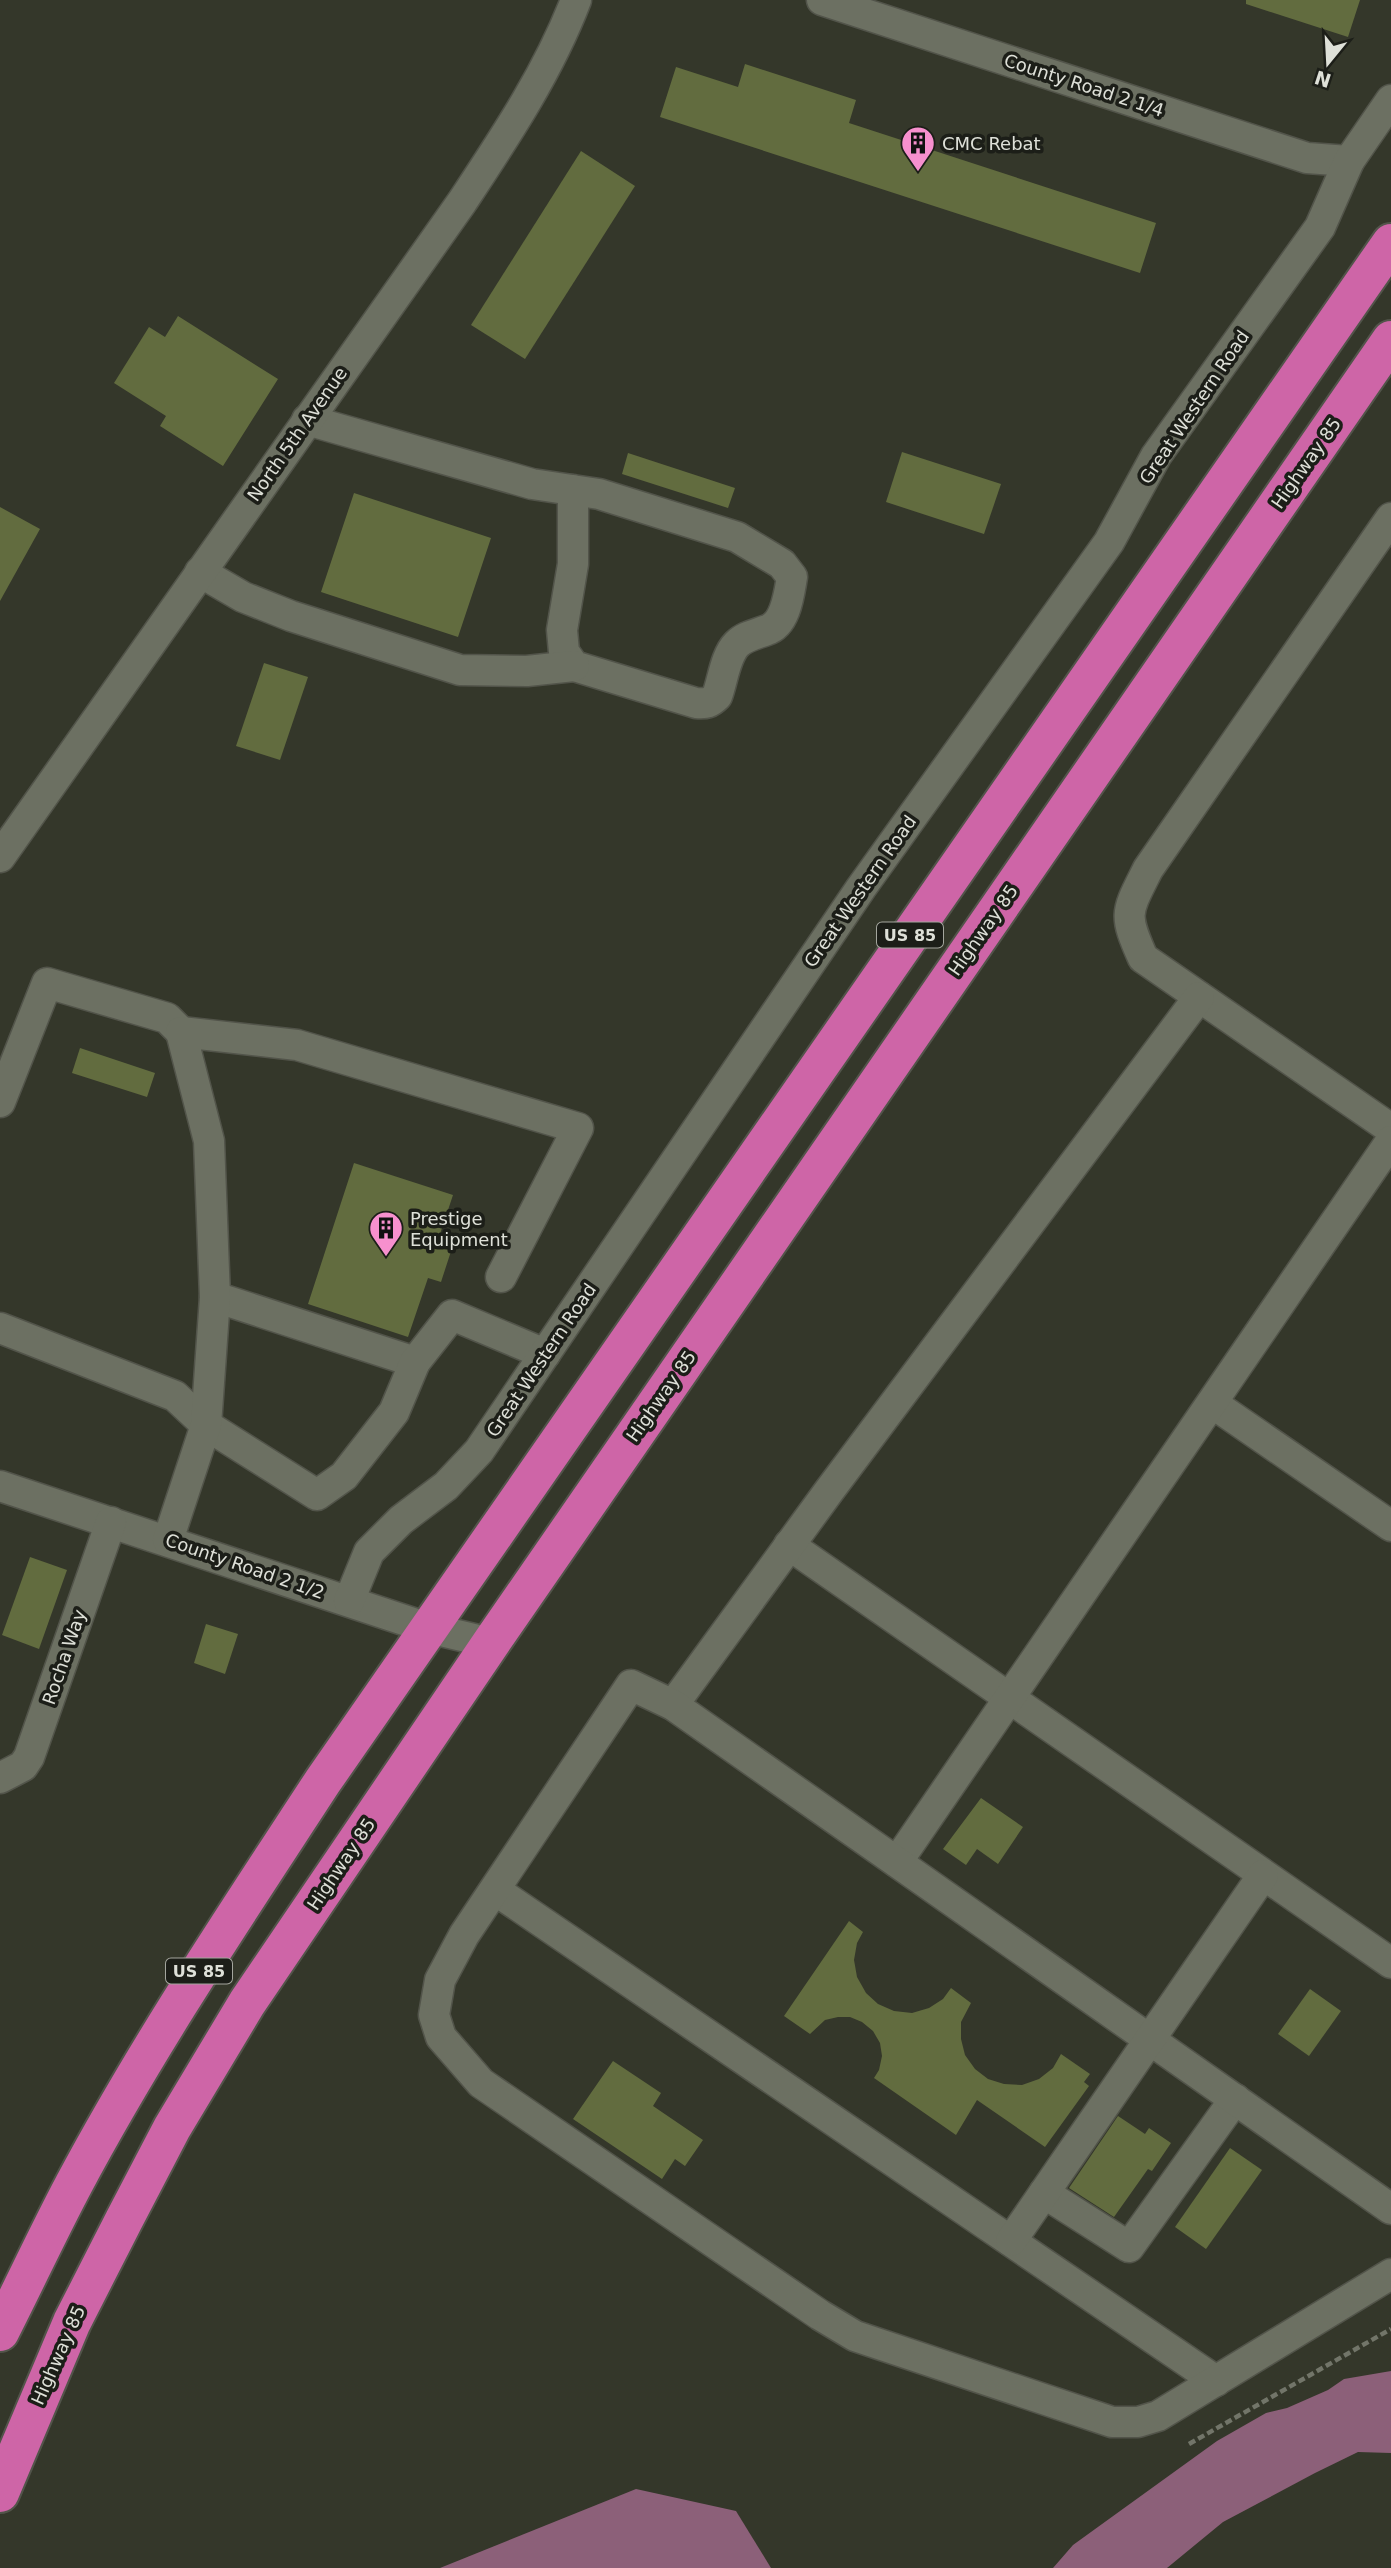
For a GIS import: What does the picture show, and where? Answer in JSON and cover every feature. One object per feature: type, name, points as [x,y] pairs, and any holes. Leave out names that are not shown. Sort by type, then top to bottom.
[{"type":"highway","name":"US 85","points":[[0,2332],[74,2184],[159,2038],[316,1792],[1391,243]]},
{"type":"highway","name":"Highway 85","points":[[0,2493],[72,2322],[199,2081],[247,2003],[491,1643],[1391,340]]},
{"type":"street","name":"North 5th Avenue","points":[[0,857],[462,202],[512,126],[560,42],[576,0]]},
{"type":"street","name":"County Road 2 1/4","points":[[822,0],[1307,158],[1349,161]]},
{"type":"street","name":"Great Western Road","points":[[349,1601],[369,1552],[401,1520],[446,1486],[479,1451],[860,888],[1109,542],[1156,456],[1320,227],[1349,161],[1391,100]]},
{"type":"street","points":[[200,572],[223,587],[255,602],[460,670],[527,671],[573,666],[706,704],[717,696],[736,645],[748,636],[772,629],[787,602],[792,577],[782,565],[737,537],[599,494],[532,484],[307,420]]},
{"type":"street","points":[[573,490],[573,564],[562,630],[564,652],[573,666]]},
{"type":"street","points":[[1391,518],[1148,869],[1131,903],[1128,924],[1143,958],[1391,1129]]},
{"type":"street","points":[[0,1102],[47,983],[167,1018],[181,1032],[209,1141],[215,1297],[205,1425],[168,1540]]},
{"type":"street","points":[[673,1705],[789,1545],[1199,997]]},
{"type":"street","points":[[181,1032],[297,1045],[578,1128],[500,1277]]},
{"type":"street","points":[[897,1862],[1391,1142]]},
{"type":"street","points":[[215,1297],[415,1362]]},
{"type":"street","points":[[0,1328],[176,1396],[205,1425],[317,1495],[344,1476],[394,1412],[415,1362],[452,1315],[545,1354]]},
{"type":"street","points":[[1212,1403],[1391,1525]]},
{"type":"street","name":"County Road 2 1/2","points":[[0,1486],[428,1628],[491,1643]]},
{"type":"street","name":"Rocha Way","points":[[0,1777],[23,1766],[29,1757],[111,1521]]},
{"type":"street","points":[[789,1545],[1391,1963]]},
{"type":"street","points":[[1391,2209],[673,1705],[631,1685],[464,1935],[440,1980],[434,2015],[441,2037],[481,2083],[820,2315],[855,2336],[1112,2422],[1138,2422],[1158,2416],[1391,2274]]},
{"type":"street","points":[[1011,2241],[1263,1875]]},
{"type":"street","points":[[495,1890],[1216,2381]]},
{"type":"street","points":[[1044,2193],[1129,2247],[1235,2099]]},
{"type":"path","points":[[1189,2444],[1391,2329]]},
{"type":"shaded area","points":[[1391,2371],[1391,2453],[1358,2452],[1315,2473],[1223,2522],[1167,2568],[1053,2568],[1073,2545],[1217,2441],[1266,2413],[1287,2408],[1328,2390],[1344,2379]]},
{"type":"shaded area","points":[[636,2489],[736,2511],[771,2568],[440,2568]]},
{"type":"building","points":[[1246,0],[1360,0],[1348,37],[1246,4]]},
{"type":"building","name":"CMC Rebat","points":[[745,64],[856,100],[849,123],[1156,223],[1140,273],[660,117],[676,67],[738,87]]},
{"type":"building","points":[[581,151],[635,186],[525,359],[471,325]]},
{"type":"building","points":[[178,316],[278,379],[223,466],[160,426],[166,416],[114,383],[149,327],[165,337]]},
{"type":"building","points":[[902,452],[1001,484],[984,534],[886,502]]},
{"type":"building","points":[[628,453],[735,488],[728,508],[622,474]]},
{"type":"building","points":[[354,493],[491,538],[458,637],[321,592]]},
{"type":"building","points":[[0,507],[40,529],[0,601]]},
{"type":"building","points":[[264,663],[308,677],[280,760],[236,746]]},
{"type":"building","points":[[80,1048],[155,1073],[147,1097],[72,1073]]},
{"type":"building","name":"Prestige Equipment","points":[[354,1163],[453,1195],[440,1234],[455,1239],[441,1282],[428,1278],[408,1337],[308,1304]]},
{"type":"building","points":[[30,1557],[67,1570],[39,1649],[2,1635]]},
{"type":"building","points":[[206,1624],[238,1634],[225,1674],[194,1663]]},
{"type":"building","points":[[981,1798],[1023,1827],[998,1864],[977,1849],[966,1865],[943,1849]]},
{"type":"building","points":[[849,1921],[863,1932],[857,1943],[854,1960],[857,1977],[866,1993],[878,2004],[894,2011],[912,2013],[929,2008],[943,1999],[951,1988],[971,2003],[961,2022],[961,2039],[965,2055],[975,2069],[988,2079],[1004,2084],[1022,2085],[1039,2079],[1053,2068],[1061,2054],[1090,2074],[1084,2082],[1089,2086],[1045,2147],[977,2100],[956,2135],[874,2078],[882,2056],[880,2043],[873,2031],[862,2022],[850,2017],[825,2020],[810,2034],[784,2016]]},
{"type":"building","points":[[1310,1989],[1341,2011],[1309,2056],[1278,2034]]},
{"type":"building","points":[[613,2061],[661,2093],[653,2106],[703,2140],[685,2166],[675,2159],[662,2179],[573,2119]]},
{"type":"building","points":[[1118,2116],[1145,2134],[1149,2128],[1171,2143],[1152,2171],[1148,2169],[1114,2217],[1069,2188]]},
{"type":"building","points":[[1230,2148],[1262,2170],[1206,2249],[1175,2227]]},
{"type":"place","name":"CMC Rebat","points":[[918,173]]},
{"type":"place","name":"Prestige Equipment","points":[[386,1258]]}]
